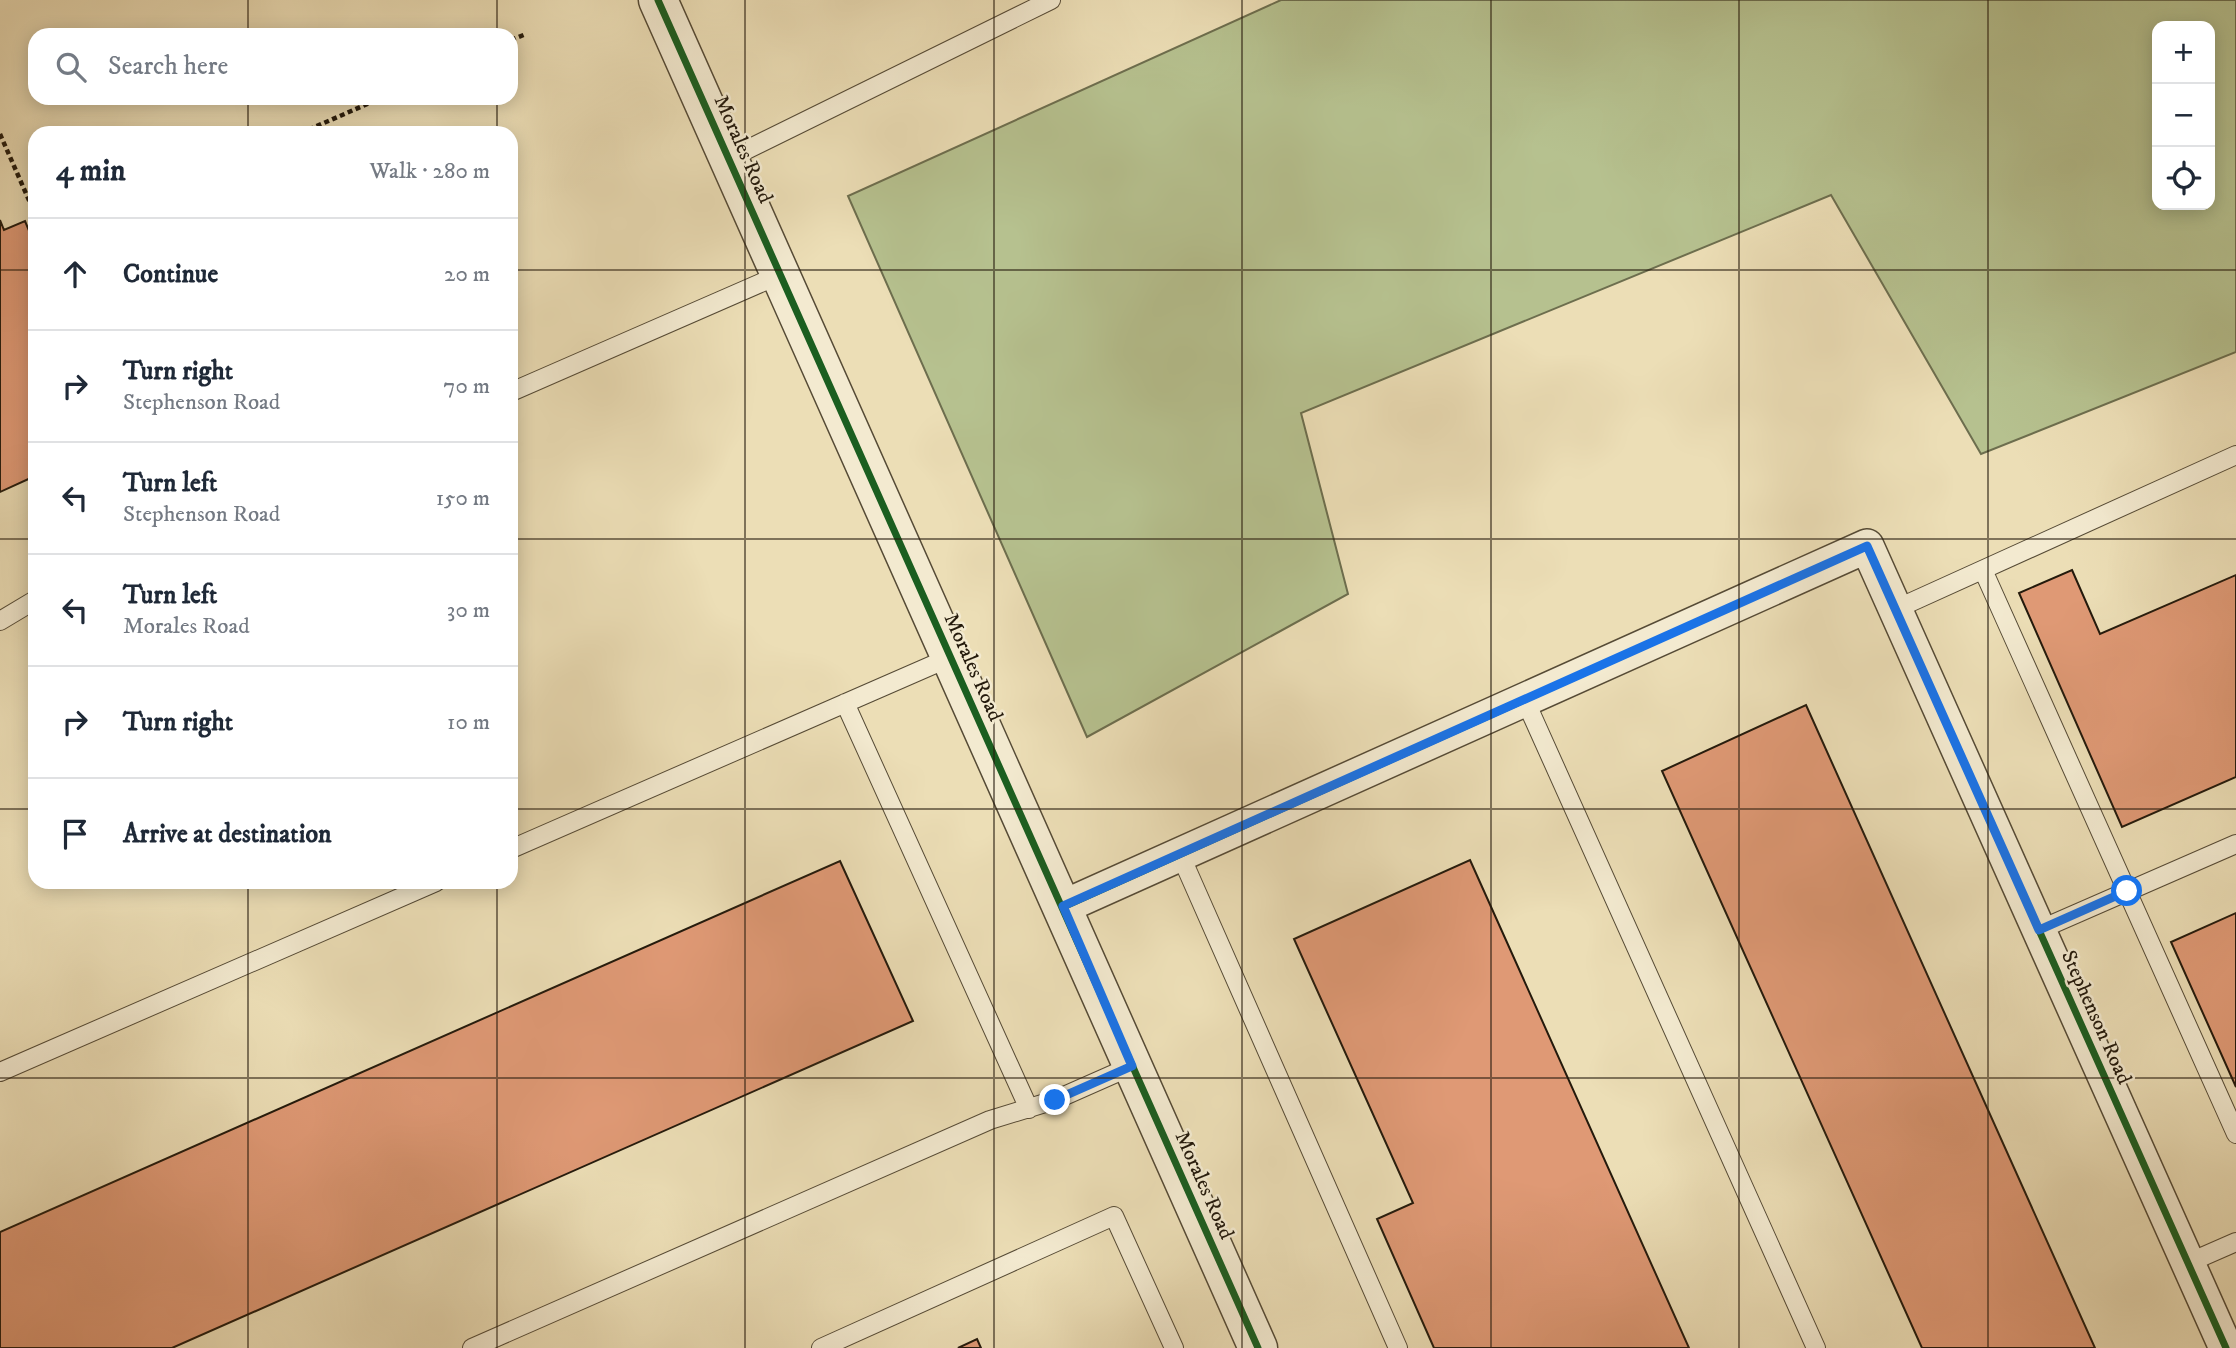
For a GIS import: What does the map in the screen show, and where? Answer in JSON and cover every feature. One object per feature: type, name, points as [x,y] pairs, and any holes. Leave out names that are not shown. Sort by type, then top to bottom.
[{"type":"street","name":"Morales Road","points":[[658,0],[1258,1348]]},
{"type":"street","name":"Stephenson Road","points":[[1063,906],[1867,546],[2226,1348]]},
{"type":"lane","points":[[730,158],[1051,0]]},
{"type":"lane","points":[[518,389],[779,275]]},
{"type":"lane","points":[[1896,609],[2236,455]]},
{"type":"lane","points":[[1983,570],[2236,1133]]},
{"type":"lane","points":[[0,621],[28,604]]},
{"type":"lane","points":[[518,846],[951,657]]},
{"type":"lane","points":[[1524,700],[1816,1348]]},
{"type":"lane","points":[[845,704],[1029,1108]]},
{"type":"lane","points":[[2039,930],[2236,844]]},
{"type":"lane","points":[[1180,854],[1398,1348]]},
{"type":"lane","points":[[0,1072],[420,889]]},
{"type":"lane","points":[[472,1348],[990,1120],[1029,1108],[1132,1066]]},
{"type":"lane","points":[[821,1348],[1114,1216],[1174,1348]]},
{"type":"lane","points":[[2188,1263],[2236,1242]]},
{"type":"path","points":[[518,37],[526,34]]},
{"type":"path","points":[[317,126],[365,105]]},
{"type":"path","points":[[0,134],[28,198]]},
{"type":"green space","points":[[1281,0],[2236,0],[2236,352],[1981,454],[1831,195],[1301,413],[1348,594],[1087,737],[848,196]]},
{"type":"building","points":[[0,220],[4,230],[25,221],[28,228],[28,479],[0,492]]},
{"type":"building","points":[[2072,570],[2100,634],[2236,575],[2236,777],[2122,827],[2019,593]]},
{"type":"building","points":[[1806,705],[2095,1348],[1922,1348],[1662,771]]},
{"type":"building","points":[[1470,860],[1689,1348],[1434,1348],[1377,1219],[1413,1203],[1294,939]]},
{"type":"building","points":[[840,861],[913,1021],[172,1348],[0,1348],[0,1232]]},
{"type":"building","points":[[2236,913],[2236,1087],[2171,942]]},
{"type":"building","points":[[977,1339],[981,1348],[958,1348]]},
{"type":"cycle path","points":[[658,0],[1258,1348]]},
{"type":"cycle path","points":[[1063,907],[1867,546],[2226,1348]]},
{"type":"route","points":[[1055,1100],[1132,1066],[1063,906],[1867,546],[2039,930],[2127,891]]}]
